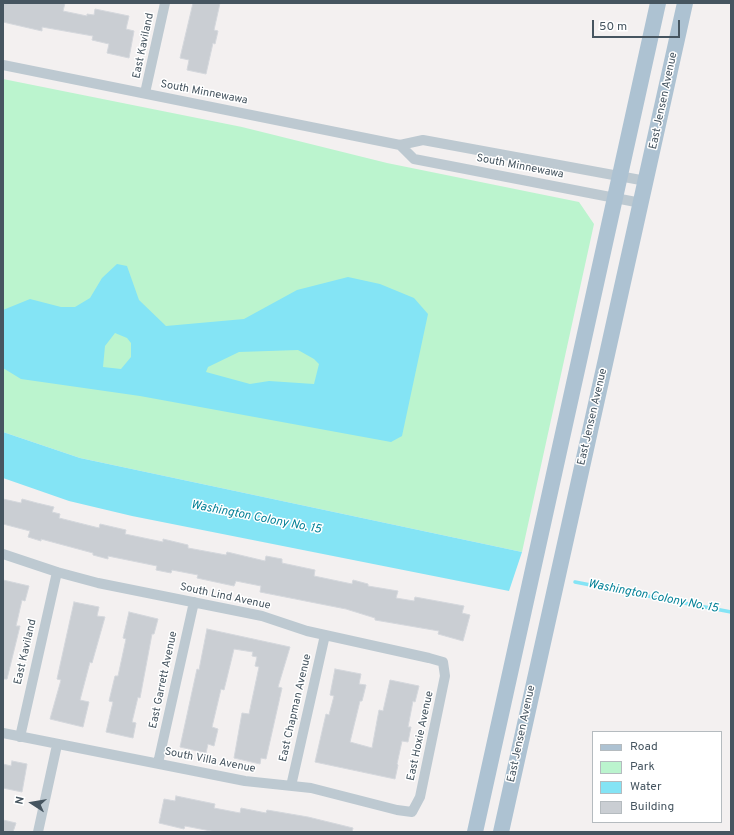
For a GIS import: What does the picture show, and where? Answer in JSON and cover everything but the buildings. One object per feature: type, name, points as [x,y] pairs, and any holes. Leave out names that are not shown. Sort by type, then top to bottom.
[{"type":"main road","points":[[475,832],[658,3]]},
{"type":"main road","name":"East Jensen Avenue","points":[[501,832],[685,3]]},
{"type":"street","name":"East Kaviland","points":[[145,94],[165,3]]},
{"type":"street","name":"South Minnewawa","points":[[3,65],[400,145],[423,140],[646,181]]},
{"type":"street","name":"South Minnewawa","points":[[400,145],[414,159],[641,204]]},
{"type":"street","name":"South Lind Avenue","points":[[3,554],[56,572],[262,616],[307,631],[443,662]]},
{"type":"street","name":"East Kaviland","points":[[20,737],[56,572]]},
{"type":"street","name":"East Garrett Avenue","points":[[158,763],[194,602]]},
{"type":"street","name":"East Chapman Avenue","points":[[291,786],[324,635]]},
{"type":"street","name":"East Hoxie Avenue","points":[[412,812],[420,798],[445,676],[443,662]]},
{"type":"street","name":"South Villa Avenue","points":[[3,733],[57,745],[158,763],[245,781],[311,788],[397,810],[412,812]]},
{"type":"street","points":[[38,832],[57,745]]},
{"type":"green space","points":[[3,79],[242,127],[387,163],[579,202],[594,224],[522,552],[80,458],[3,432]]},
{"type":"water","points":[[117,264],[127,266],[139,300],[166,326],[244,319],[297,290],[348,277],[380,284],[414,298],[428,314],[402,436],[391,442],[140,396],[21,379],[3,368],[3,310],[30,299],[61,307],[75,307],[90,298],[102,278]],"holes":[[[115,333],[127,338],[131,343],[131,357],[121,369],[103,367],[105,346]],[[298,350],[314,359],[319,364],[314,384],[269,381],[250,384],[206,372],[208,367],[239,352]]]},
{"type":"water","points":[[3,432],[80,458],[522,552],[509,591],[132,516],[69,501],[3,478]]},
{"type":"waterway","name":"Washington Colony No. 15","points":[[575,582],[731,612]]}]
